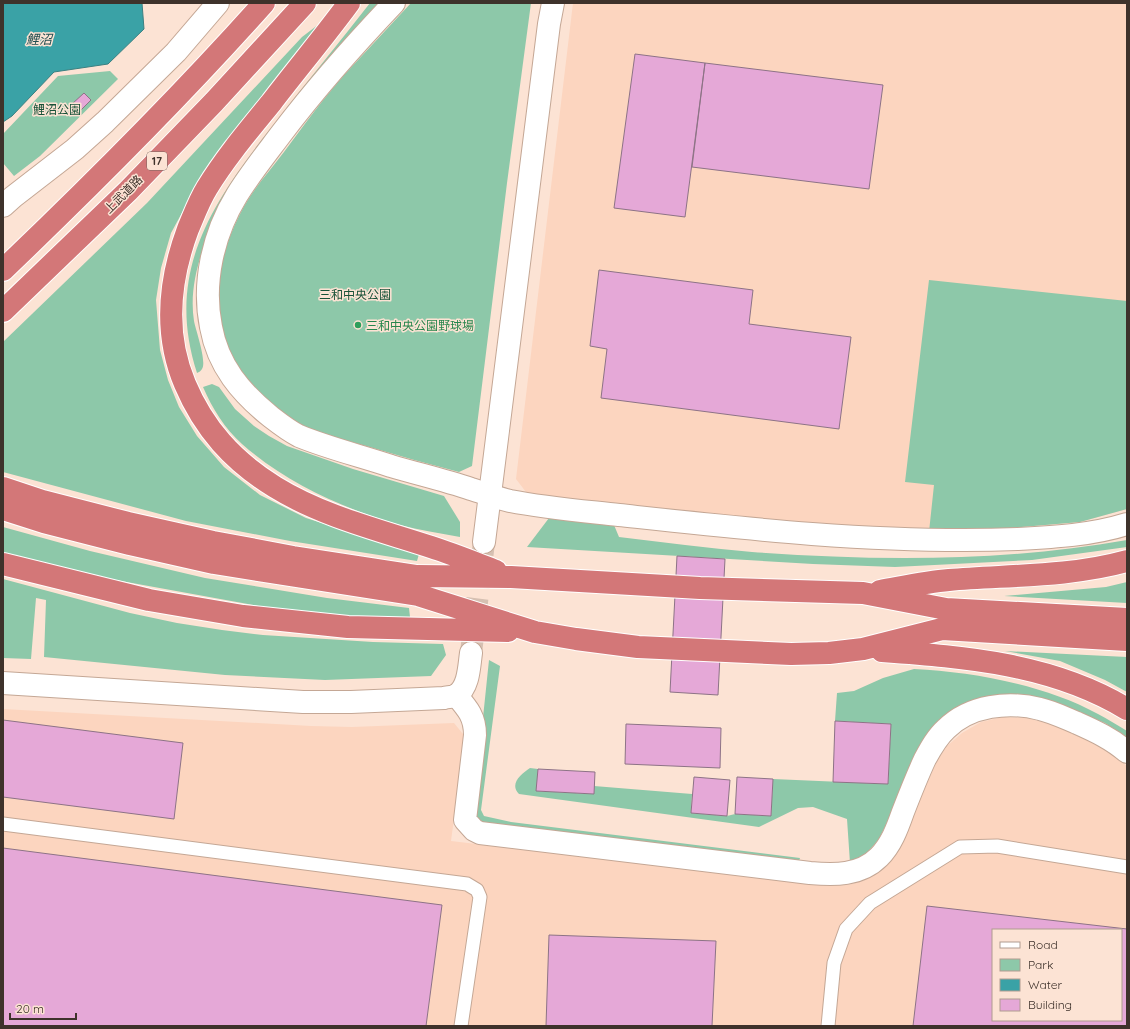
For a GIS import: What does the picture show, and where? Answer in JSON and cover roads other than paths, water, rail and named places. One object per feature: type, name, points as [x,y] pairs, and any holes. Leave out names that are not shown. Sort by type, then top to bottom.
[{"type":"highway","name":"17","points":[[3,270],[112,166],[225,47],[264,3]]},
{"type":"highway","name":"上武道路","points":[[3,311],[139,180],[214,102],[304,3]]},
{"type":"highway","points":[[350,3],[228,156],[197,206],[178,258],[170,300],[171,323],[179,370],[197,409],[209,429],[226,449],[247,467],[275,487],[317,508],[374,530],[432,547],[511,576]]},
{"type":"highway","points":[[3,488],[42,501],[128,523],[213,542],[293,557],[417,576],[511,576],[564,581],[700,588],[863,593],[946,609],[1127,619]]},
{"type":"highway","points":[[3,509],[44,522],[130,544],[214,563],[418,595],[535,632],[576,640],[638,647],[791,654],[829,653],[863,649],[942,629],[1127,640]]},
{"type":"highway","points":[[863,593],[948,580],[1049,574],[1127,561]]},
{"type":"highway","points":[[3,564],[149,600],[243,616],[348,627],[535,632]]},
{"type":"highway","points":[[863,649],[942,655],[1005,664],[1044,673],[1081,685],[1127,709]]},
{"type":"street","points":[[6,197],[75,149],[105,122],[176,52],[218,3]]},
{"type":"street","points":[[394,3],[350,50],[269,150],[235,198],[217,239],[212,256],[208,291],[211,329],[217,349],[224,366],[244,394],[281,425],[298,435],[343,451],[489,495],[555,508],[727,527],[883,540],[959,541],[1044,538],[1086,534],[1127,524]]},
{"type":"street","points":[[484,542],[549,24],[553,3]]},
{"type":"street","points":[[3,683],[303,702],[351,702],[444,698],[456,695],[466,682],[471,653]]},
{"type":"street","points":[[456,695],[474,720],[475,728],[465,820],[474,830],[480,833],[810,873],[832,874],[854,872],[872,863],[878,858],[891,842],[923,765],[939,736],[947,728],[976,711],[1000,706],[1023,705],[1042,709],[1101,734],[1127,752]]},
{"type":"lane","points":[[3,824],[466,884],[477,890],[480,897],[461,1026]]},
{"type":"lane","points":[[828,1026],[834,963],[846,929],[870,903],[960,848],[997,846],[1127,868]]},
{"type":"water","name":"鯉沼","points":[[3,3],[142,3],[144,29],[108,64],[54,72],[12,116],[3,122]]},
{"type":"tunnel","points":[[471,653],[484,542]]},
{"type":"place","name":"三和中央公園野球場","points":[[358,325]]},
{"type":"park label","name":"鯉沼公園","points":[[57,109]]},
{"type":"park label","name":"三和中央公園","points":[[355,294]]}]
